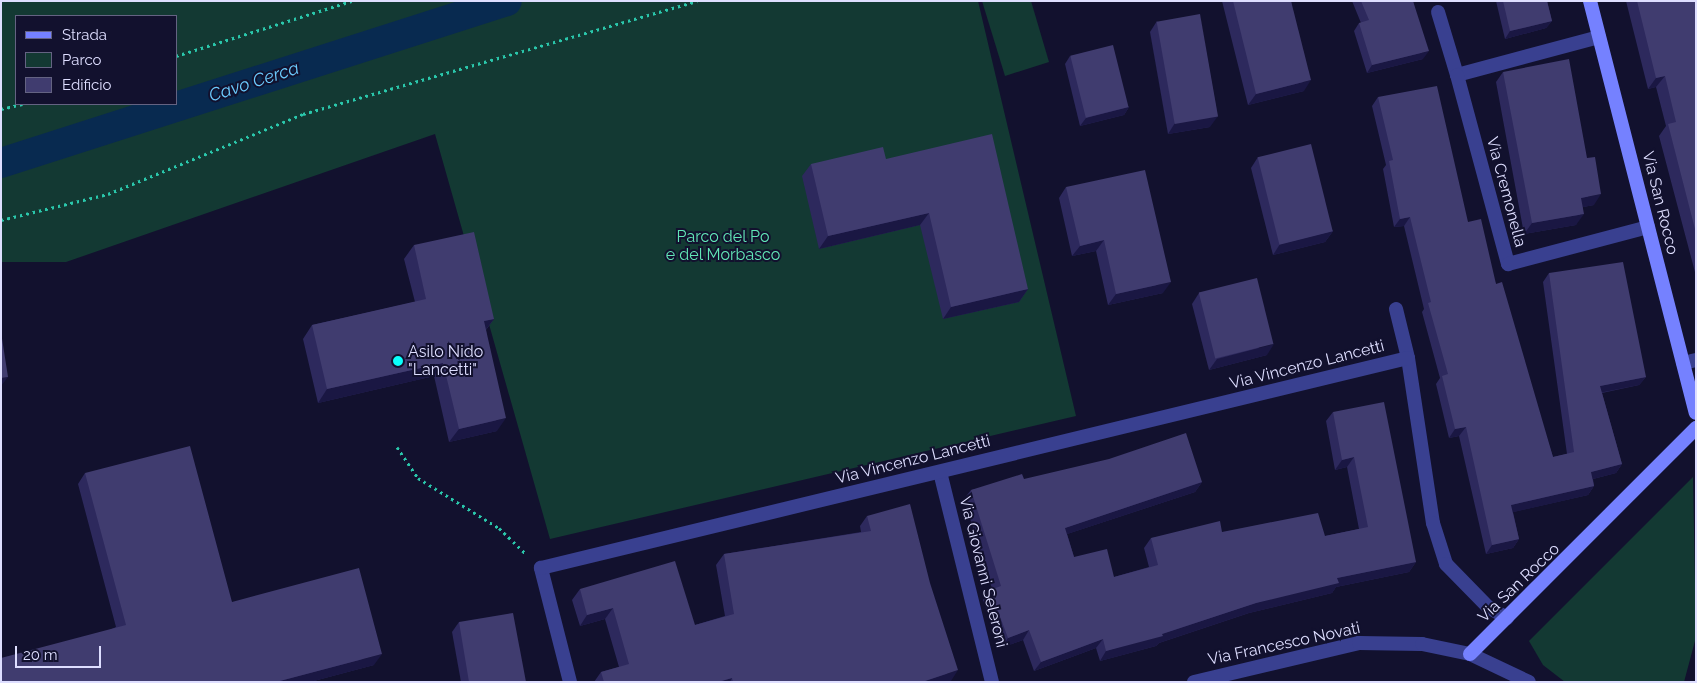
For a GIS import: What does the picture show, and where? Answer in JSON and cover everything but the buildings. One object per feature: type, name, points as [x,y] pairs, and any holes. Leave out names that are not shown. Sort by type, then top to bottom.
[{"type":"main road","name":"Via San Rocco","points":[[1590,1],[1648,227],[1689,361],[1696,413]]},
{"type":"main road","name":"Via San Rocco","points":[[1470,654],[1696,428]]},
{"type":"street","name":"Via Cremonella","points":[[1438,12],[1508,264],[1648,227]]},
{"type":"street","points":[[1457,75],[1599,37]]},
{"type":"street","name":"Via Vincenzo Lancetti","points":[[1396,309],[1408,358],[1433,522],[1446,564],[1488,607],[1507,618]]},
{"type":"street","name":"Via Vincenzo Lancetti","points":[[541,568],[1408,358]]},
{"type":"street","name":"Via Giovanni Seleroni","points":[[940,472],[992,682]]},
{"type":"street","points":[[541,568],[570,682]]},
{"type":"street","name":"Via Francesco Novati","points":[[1194,682],[1359,643],[1422,644],[1470,654],[1529,682]]},
{"type":"path","points":[[178,55],[352,1]]},
{"type":"path","points":[[1,220],[108,194],[303,114],[698,1]]},
{"type":"path","points":[[1,109],[18,105]]},
{"type":"path","points":[[397,447],[418,478],[499,528],[541,568]]},
{"type":"green space","name":"Parco del Po e del Morbasco","points":[[1,1],[978,1],[1076,416],[550,539],[435,134],[66,262],[1,262]]},
{"type":"green space","points":[[982,1],[1031,1],[1049,62],[1005,76]]},
{"type":"green space","points":[[1693,477],[1696,637],[1684,682],[1565,682],[1543,665],[1529,641]]},
{"type":"waterway","name":"Cavo Cerca","points":[[1,163],[507,1]]},
{"type":"place","name":"Asilo Nido \"Lancetti\"","points":[[398,361]]}]
